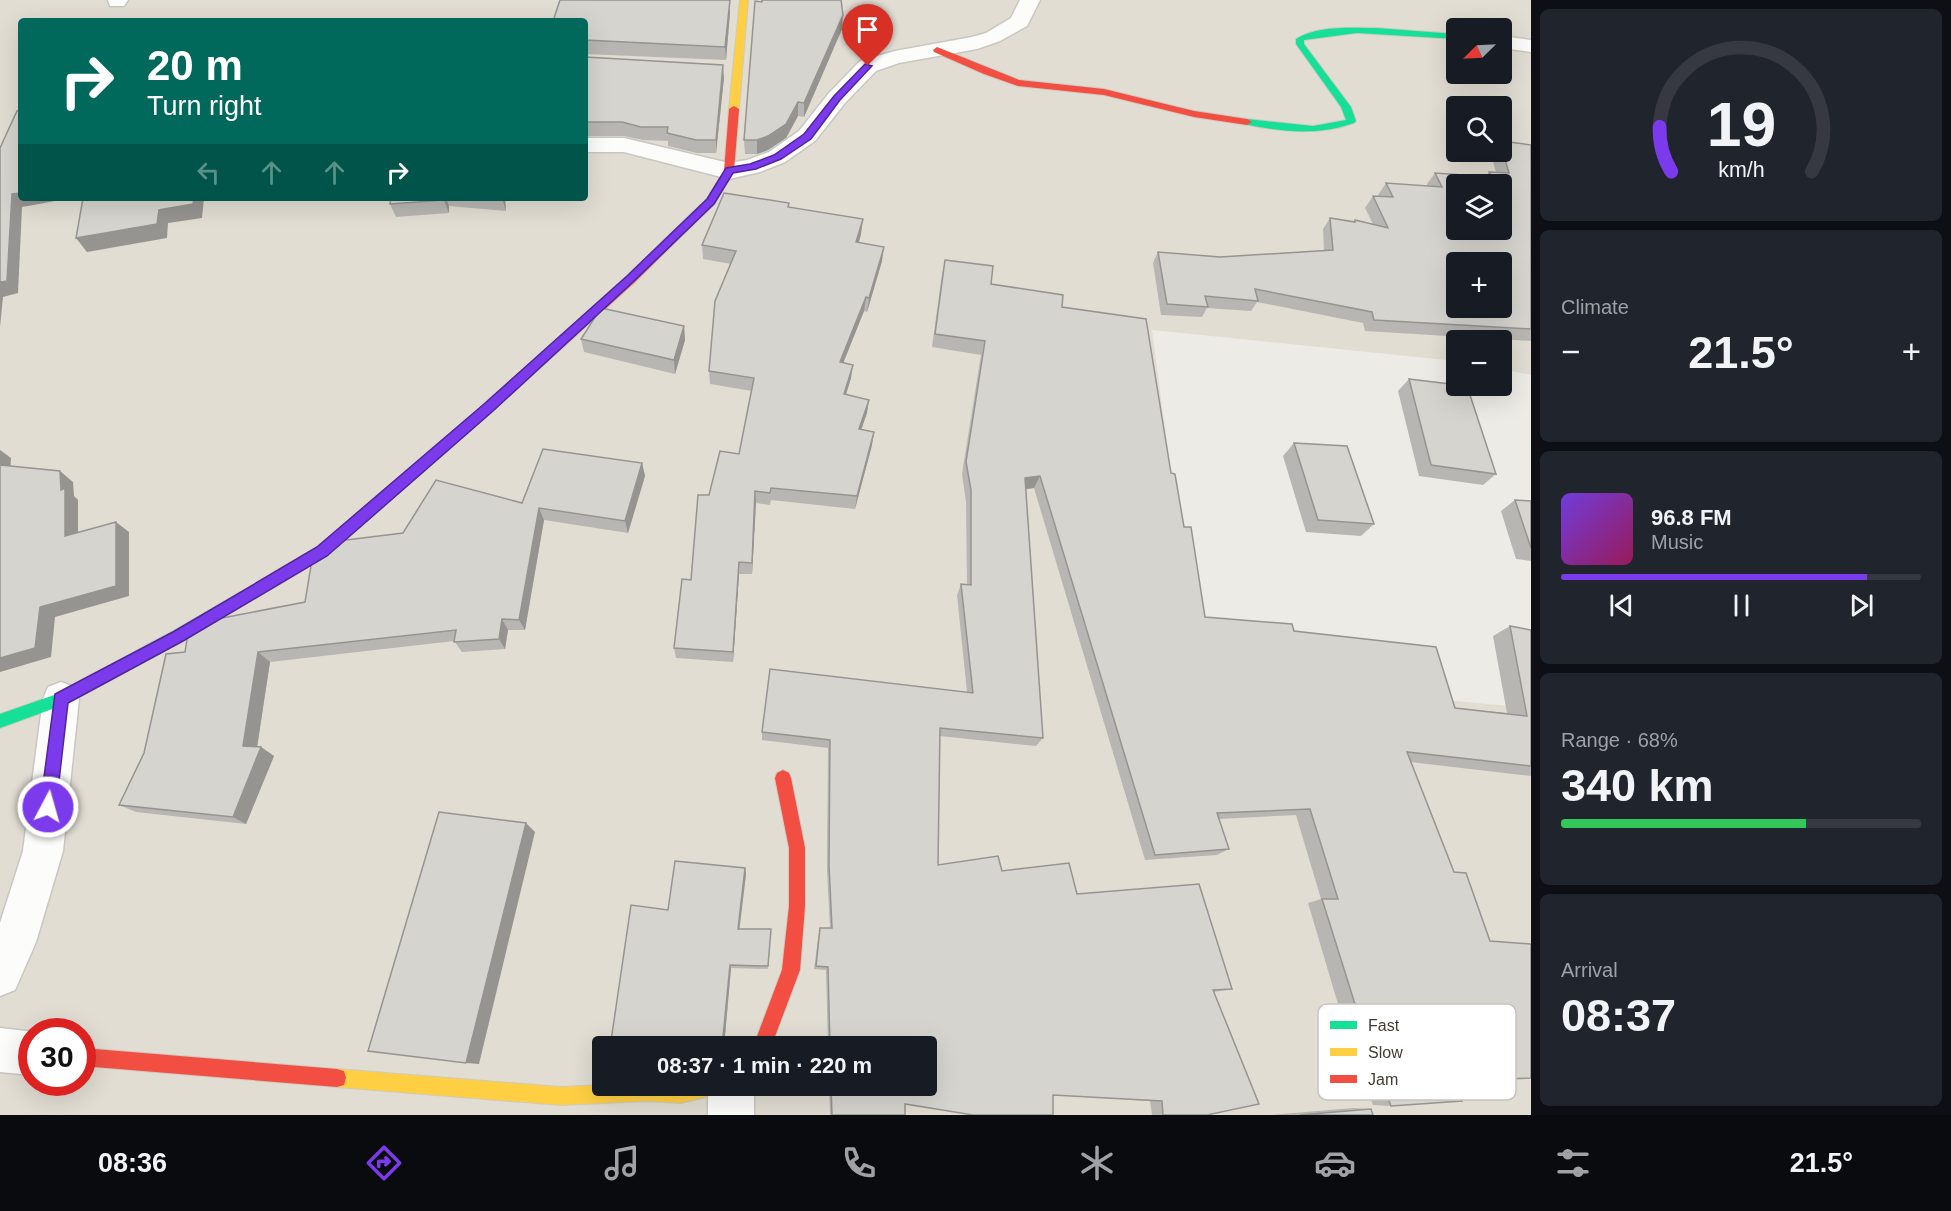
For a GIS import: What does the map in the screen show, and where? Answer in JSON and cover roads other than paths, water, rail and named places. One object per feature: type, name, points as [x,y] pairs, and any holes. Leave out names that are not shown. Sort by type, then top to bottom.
[{"type":"street","points":[[0,721],[61,699],[178,636],[322,551],[488,408],[631,279],[711,201],[729,171],[736,70],[744,0]]},
{"type":"street","points":[[588,145],[624,145],[729,171],[752,167],[777,157],[807,136],[837,98],[868,66],[896,57],[977,43],[1004,32],[1020,22],[1030,0]]},
{"type":"street","points":[[937,50],[1016,82],[1049,88],[1104,92],[1195,114],[1314,129],[1336,129],[1347,126],[1351,122],[1346,107],[1300,44],[1300,39],[1312,34],[1332,33],[1446,37]]},
{"type":"street","points":[[1512,43],[1531,46]]},
{"type":"street","points":[[713,69],[736,70]]},
{"type":"street","points":[[0,975],[15,942],[44,851],[61,699]]},
{"type":"street","points":[[766,1036],[791,970],[797,906],[797,848],[783,778]]},
{"type":"street","points":[[0,1050],[18,1052]]},
{"type":"street","points":[[96,1058],[561,1096],[592,1095]]},
{"type":"street","points":[[731,1096],[731,1115]]}]
